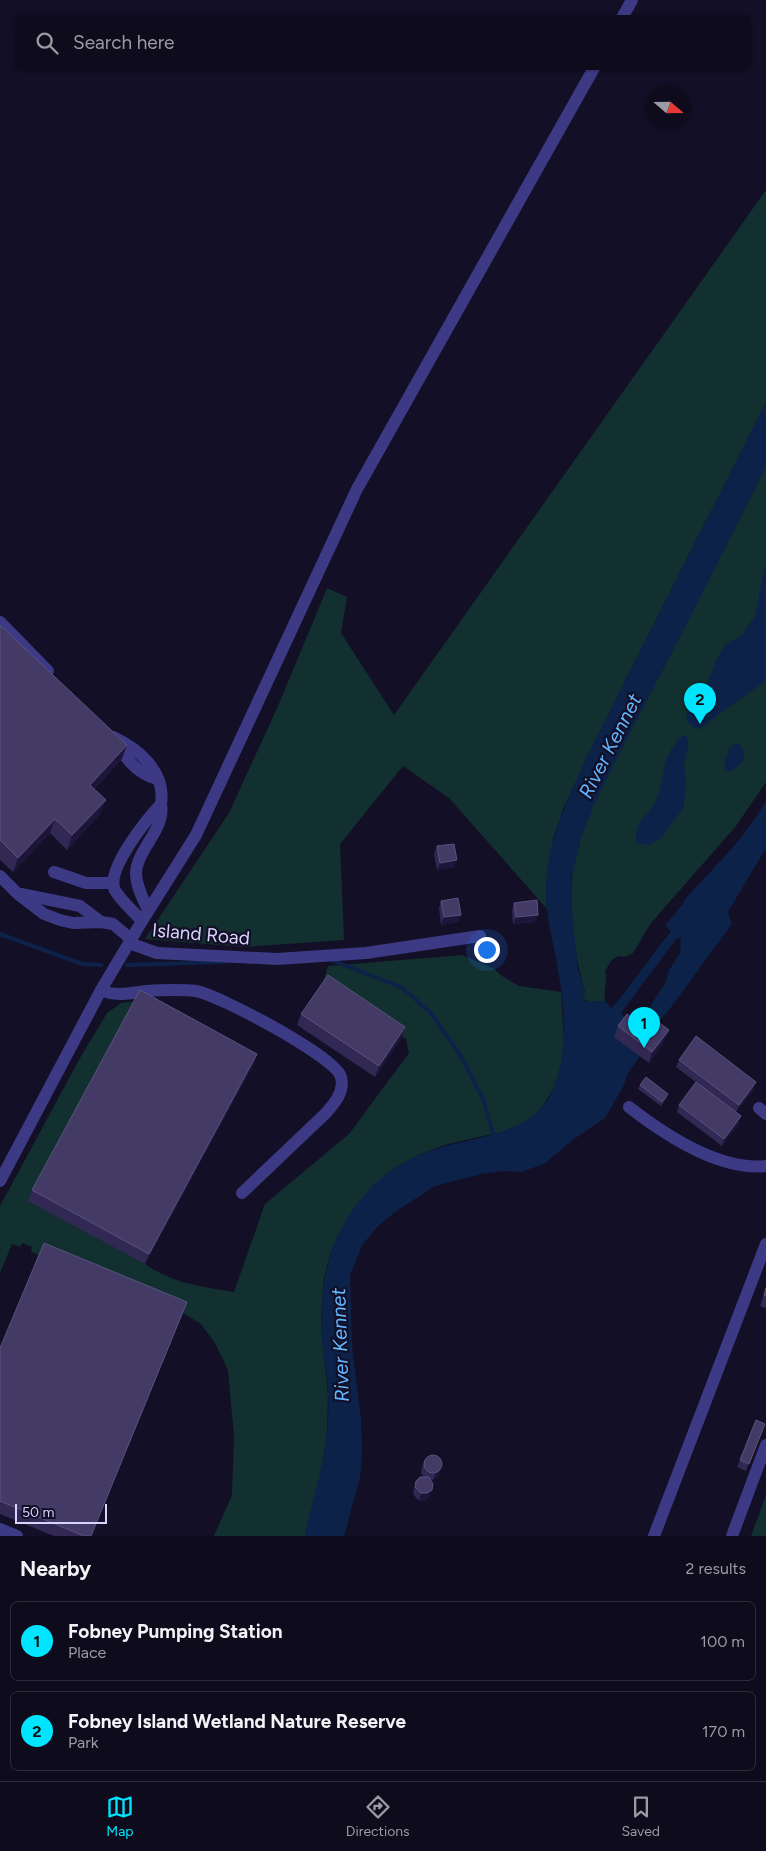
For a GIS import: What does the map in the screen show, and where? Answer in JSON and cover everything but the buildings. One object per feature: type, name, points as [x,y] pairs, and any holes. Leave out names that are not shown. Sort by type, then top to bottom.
[{"type":"street","points":[[624,15],[632,0]]},
{"type":"street","points":[[18,894],[80,906],[102,922],[118,927],[130,941],[196,835],[357,489],[593,70]]},
{"type":"street","points":[[0,622],[52,682]]},
{"type":"street","points":[[106,734],[125,758],[144,774],[157,780],[162,797],[162,811],[158,824],[137,865],[136,872],[145,916]]},
{"type":"street","points":[[145,916],[117,894],[113,883],[115,872],[122,858],[147,819],[161,804]]},
{"type":"street","points":[[54,872],[86,883],[113,883]]},
{"type":"street","points":[[0,876],[18,894],[44,914],[73,923],[102,922]]},
{"type":"street","name":"Island Road","points":[[0,1181],[101,990],[130,941],[157,953],[277,959],[366,953],[480,936]]},
{"type":"street","points":[[101,990],[111,994],[170,990],[209,995],[237,1007],[329,1062],[337,1069],[342,1089],[335,1102],[325,1114],[242,1193]]},
{"type":"street","points":[[629,1107],[679,1140],[705,1154],[729,1162],[757,1167],[766,1166]]},
{"type":"street","points":[[654,1536],[766,1244]]},
{"type":"street","points":[[732,1536],[766,1445]]},
{"type":"street","points":[[0,1529],[17,1536]]},
{"type":"green space","points":[[766,190],[766,403],[627,677],[564,807],[553,839],[546,895],[547,909],[449,798],[403,766],[340,844],[344,940],[245,947],[145,939],[229,813],[278,706],[327,588],[347,597],[341,633],[394,715]]},
{"type":"green space","points":[[766,466],[766,782],[736,826],[651,923],[633,953],[625,957],[618,956],[611,961],[605,971],[605,1001],[587,1002],[582,996],[585,991],[572,926],[571,908],[572,874],[580,840],[605,781]]},
{"type":"green space","points":[[462,955],[493,968],[519,986],[561,992],[564,1041],[562,1062],[554,1088],[541,1109],[524,1123],[501,1132],[448,1144],[420,1154],[396,1167],[338,1235],[328,1261],[324,1279],[321,1317],[328,1395],[327,1434],[322,1467],[305,1536],[214,1536],[232,1495],[234,1437],[228,1370],[215,1343],[201,1324],[183,1313],[31,1252],[32,1247],[22,1243],[20,1247],[12,1244],[0,1273],[0,1206],[80,1058],[107,1013],[121,1003],[136,1001],[145,1264],[176,1280],[234,1292],[265,1204],[349,1134],[409,1053],[406,1039],[323,983],[328,966]]},
{"type":"green space","points":[[766,1495],[766,1536],[751,1536]]},
{"type":"water","name":"River Kennet","points":[[766,402],[766,466],[615,762],[594,805],[581,838],[571,880],[578,969],[585,991],[582,996],[586,1002],[605,1001],[611,1008],[614,1006],[671,931],[665,926],[684,900],[738,841],[766,801],[766,848],[728,912],[732,924],[666,1014],[649,1028],[614,1036],[640,1056],[627,1075],[624,1085],[605,1118],[574,1139],[544,1164],[521,1172],[505,1171],[481,1174],[435,1186],[395,1212],[378,1226],[363,1244],[350,1275],[352,1345],[361,1419],[362,1454],[360,1478],[344,1536],[305,1536],[323,1459],[328,1423],[328,1388],[321,1319],[324,1285],[331,1253],[345,1222],[368,1191],[392,1170],[421,1154],[516,1126],[532,1116],[545,1103],[555,1085],[560,1069],[564,1019],[547,909],[547,876],[553,841],[586,758]],"holes":[[[677,938],[681,938],[680,953],[668,972],[666,982],[639,1023],[628,1020],[621,1013]]]},
{"type":"water","points":[[766,561],[765,681],[699,729],[694,727],[686,719],[688,711],[709,680],[717,658],[726,644],[742,635],[755,616]]},
{"type":"water","points":[[683,735],[687,737],[689,745],[684,764],[686,783],[684,807],[661,838],[648,845],[636,843],[636,834],[640,822],[654,805],[657,798],[670,751]]},
{"type":"water","points":[[738,743],[742,747],[744,756],[741,763],[729,772],[724,769],[725,761],[730,747]]},
{"type":"waterway","points":[[0,934],[82,964],[101,965]]},
{"type":"waterway","points":[[331,960],[401,987],[430,1012],[461,1056],[484,1101],[494,1138]]},
{"type":"waterway","points":[[127,965],[224,962]]},
{"type":"place","name":"Fobney Island Wetland Nature Reserve","points":[[700,724]]},
{"type":"place","name":"Fobney Pumping Station","points":[[644,1048]]}]
